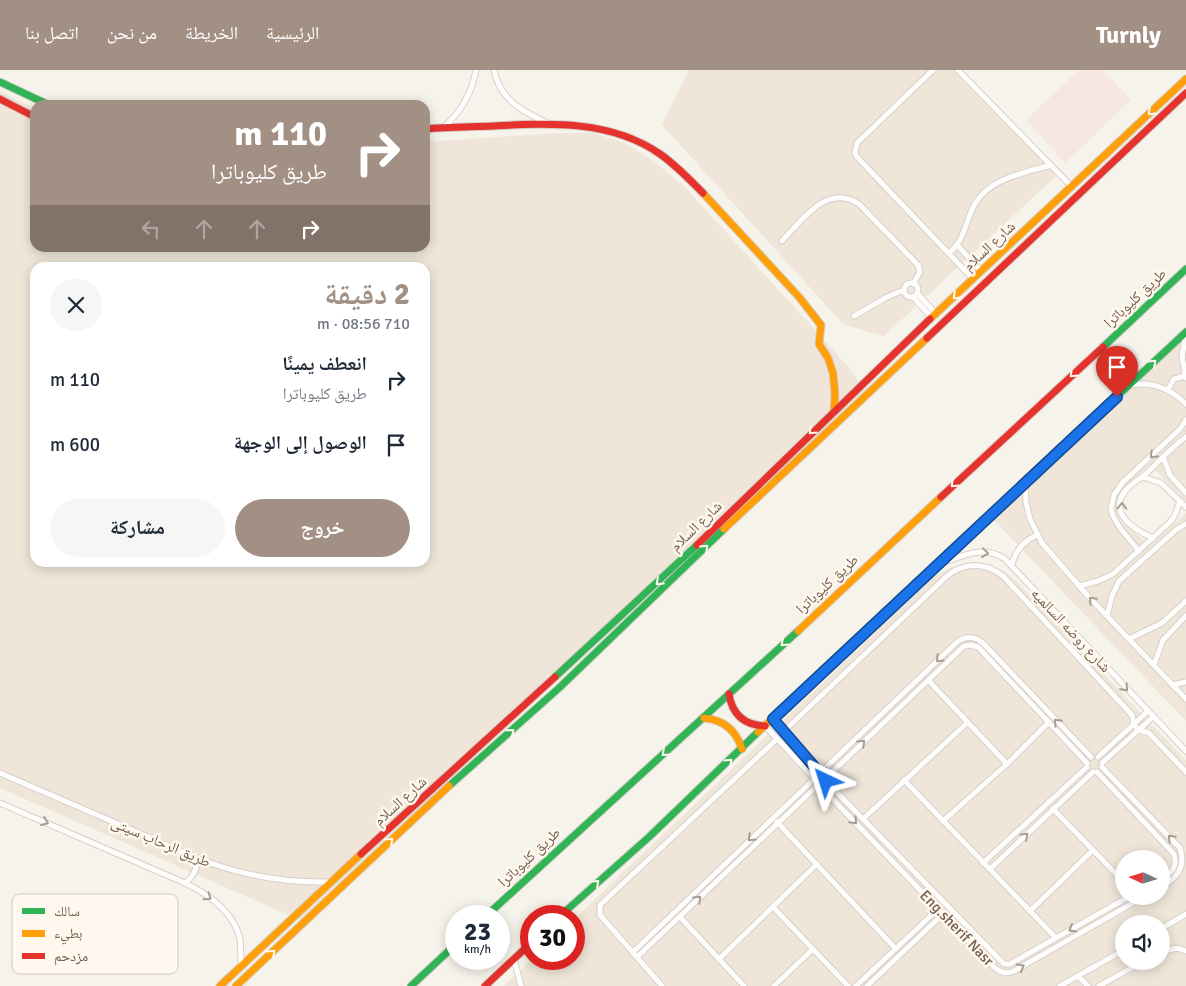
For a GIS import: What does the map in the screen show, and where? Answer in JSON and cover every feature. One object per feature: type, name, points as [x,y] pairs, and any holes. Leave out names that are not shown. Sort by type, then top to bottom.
[{"type":"main road","name":"شارع السلام","points":[[220,986],[329,882],[426,796],[668,572],[834,411],[1186,79]]},
{"type":"main road","points":[[0,82],[38,100]]},
{"type":"main road","name":"شارع السلام","points":[[236,986],[431,802],[559,688],[620,628],[1186,93]]},
{"type":"main road","points":[[0,99],[30,114]]},
{"type":"main road","points":[[430,129],[548,123],[590,126],[617,133],[644,145],[680,169],[799,297],[821,325],[819,344],[828,358],[833,373],[834,411]]},
{"type":"main road","name":"طريق كليوباترا","points":[[498,905],[730,694],[1186,269]]},
{"type":"main road","points":[[572,905],[649,837],[1186,332]]},
{"type":"main road","points":[[730,694],[732,707],[740,718],[752,725],[765,726]]},
{"type":"main road","points":[[704,718],[718,720],[727,724],[734,731],[742,749]]},
{"type":"main road","points":[[426,796],[431,802]]},
{"type":"main road","points":[[485,986],[520,953]]},
{"type":"main road","points":[[411,986],[445,954]]},
{"type":"street","points":[[443,128],[457,115],[467,99],[476,70]]},
{"type":"street","points":[[494,70],[501,90],[510,102],[522,111],[548,123]]},
{"type":"street","points":[[933,70],[857,143],[854,150],[857,157],[973,279]]},
{"type":"street","points":[[958,70],[1072,187]]},
{"type":"street","points":[[949,253],[962,237],[974,205],[987,189],[1004,179],[1051,165]]},
{"type":"street","points":[[782,241],[824,201],[834,198],[850,199],[859,204],[918,265],[920,272],[913,284]]},
{"type":"street","points":[[957,245],[982,272]]},
{"type":"street","points":[[854,316],[886,296],[904,290],[907,284],[913,284]]},
{"type":"street","points":[[913,284],[916,287],[915,295],[934,316]]},
{"type":"street","points":[[904,290],[907,296],[915,295]]},
{"type":"street","points":[[1168,389],[1174,380],[1185,377],[1182,357],[1186,332]]},
{"type":"street","points":[[1130,385],[1147,384],[1168,389],[1186,404]]},
{"type":"street","points":[[1139,551],[1120,528],[1113,516],[1111,509],[1114,495],[1124,482],[1180,430],[1186,420]]},
{"type":"street","points":[[1153,538],[1126,522],[1120,508],[1121,502],[1127,490],[1186,437]]},
{"type":"street","points":[[1163,457],[1173,479],[1186,493]]},
{"type":"street","points":[[1142,477],[1156,480],[1186,507]]},
{"type":"street","points":[[1166,487],[1168,482],[1173,479]]},
{"type":"street","points":[[1025,484],[1028,510],[1037,535],[1047,550],[1186,699]]},
{"type":"street","points":[[1079,586],[1098,581],[1113,574],[1170,522],[1180,501]]},
{"type":"street","points":[[1170,522],[1177,529]]},
{"type":"street","points":[[1107,616],[1112,596],[1119,581],[1177,529],[1186,524]]},
{"type":"street","points":[[1012,565],[1022,545],[1037,535]]},
{"type":"street","name":"شارع روضه السالميه","points":[[938,564],[966,554],[981,552],[1001,556],[1012,565],[1186,751]]},
{"type":"street","points":[[784,731],[947,576],[956,570],[971,565],[988,568],[1002,576],[1132,715],[1134,724],[1139,730],[1149,733],[1186,772]]},
{"type":"street","points":[[1113,574],[1119,581]]},
{"type":"street","points":[[1129,639],[1162,623],[1186,601]]},
{"type":"street","points":[[1154,665],[1163,640],[1186,616]]},
{"type":"street","points":[[1162,623],[1170,631]]},
{"type":"street","points":[[635,955],[670,917],[812,778],[957,642],[967,637],[983,642],[1091,757],[1098,757],[1148,711]]},
{"type":"street","points":[[635,955],[680,917],[827,779],[964,646],[971,644],[978,647],[1087,765],[1174,854],[1176,861],[1170,873]]},
{"type":"street","points":[[928,680],[1007,764]]},
{"type":"street","points":[[1014,685],[1019,680]]},
{"type":"street","points":[[1172,685],[1186,682]]},
{"type":"street","points":[[879,716],[885,722]]},
{"type":"street","points":[[990,869],[1153,717]]},
{"type":"street","points":[[773,719],[863,819],[1004,964],[1010,964],[1115,905]]},
{"type":"street","points":[[944,821],[1007,764],[1049,722]]},
{"type":"street","points":[[863,819],[967,723]]},
{"type":"street","name":"Eng.sherif Nasr","points":[[765,726],[819,786],[995,968],[1006,973],[1014,971],[1129,905]]},
{"type":"street","points":[[662,986],[600,915],[601,903],[778,739]]},
{"type":"street","points":[[789,751],[795,745]]},
{"type":"street","points":[[984,863],[1087,765],[1091,757]]},
{"type":"street","points":[[1098,757],[1102,765],[1183,851],[1186,858],[1184,870],[1179,877],[1170,882]]},
{"type":"street","name":"طريق الرحاب سيتى","points":[[0,773],[197,858],[229,869],[262,878],[295,882],[329,882]]},
{"type":"street","points":[[904,780],[1056,938]]},
{"type":"street","name":"طريق الرحاب سيتى","points":[[0,803],[185,883],[212,899],[226,912],[235,926],[240,939],[241,967]]},
{"type":"street","points":[[1053,810],[1115,873]]},
{"type":"street","points":[[773,818],[896,949]]},
{"type":"street","points":[[1030,911],[1093,850]]},
{"type":"street","points":[[185,883],[196,870],[197,858]]},
{"type":"street","points":[[896,865],[902,859]]},
{"type":"street","points":[[719,959],[817,864]]},
{"type":"street","points":[[773,907],[848,986]]},
{"type":"street","points":[[856,986],[938,909]]},
{"type":"street","points":[[867,986],[943,914]]},
{"type":"street","points":[[1099,914],[1103,920]]},
{"type":"street","points":[[1170,923],[1186,914]]},
{"type":"street","points":[[670,917],[674,922]]},
{"type":"street","points":[[680,917],[744,986]]},
{"type":"street","points":[[1170,950],[1176,948],[1186,951]]},
{"type":"street","points":[[774,986],[813,949]]},
{"type":"street","points":[[1060,986],[1115,955]]},
{"type":"street","points":[[514,959],[522,986]]},
{"type":"street","points":[[1099,986],[1128,970]]},
{"type":"street","points":[[1078,976],[1088,986]]},
{"type":"shaded area","points":[[689,70],[963,70],[1056,176],[884,336],[844,325],[662,125]]},
{"type":"shaded area","points":[[1079,70],[1103,70],[1131,100],[1065,163],[1026,120]]},
{"type":"shaded area","points":[[0,91],[30,106],[30,252],[430,252],[430,142],[559,133],[593,133],[625,143],[654,161],[686,188],[853,372],[864,391],[300,920],[0,788]]},
{"type":"shaded area","points":[[1186,330],[1186,502],[1150,465],[1124,488],[1119,495],[1117,509],[1123,523],[1149,545],[1186,513],[1186,721],[992,518]]},
{"type":"shaded area","points":[[965,563],[984,564],[1003,570],[1015,580],[1186,761],[1186,986],[504,986],[521,970],[585,970],[585,909],[934,577]]},
{"type":"traffic: fast","points":[[0,82],[38,100]]},
{"type":"traffic: fast","points":[[1103,347],[1186,269]]},
{"type":"traffic: fast","points":[[1026,481],[1186,332]]},
{"type":"traffic: fast","points":[[449,786],[559,688],[724,529]]},
{"type":"traffic: fast","points":[[555,677],[697,545]]},
{"type":"traffic: fast","points":[[498,905],[798,631]]},
{"type":"traffic: fast","points":[[572,905],[649,837],[758,732]]},
{"type":"traffic: fast","points":[[411,986],[445,954]]},
{"type":"traffic: slow","points":[[930,319],[1186,79]]},
{"type":"traffic: slow","points":[[703,193],[799,297],[821,325],[819,344],[828,358],[833,373],[834,411]]},
{"type":"traffic: slow","points":[[724,529],[927,338]]},
{"type":"traffic: slow","points":[[758,732],[1026,481]]},
{"type":"traffic: slow","points":[[798,631],[941,497]]},
{"type":"traffic: slow","points":[[704,718],[718,721],[733,731],[742,749]]},
{"type":"traffic: slow","points":[[236,986],[449,786]]},
{"type":"traffic: slow","points":[[220,986],[361,854]]},
{"type":"traffic: jam","points":[[927,338],[1186,93]]},
{"type":"traffic: jam","points":[[0,99],[30,114]]},
{"type":"traffic: jam","points":[[430,129],[537,124],[601,129],[641,143],[660,154],[703,193]]},
{"type":"traffic: jam","points":[[697,545],[930,319]]},
{"type":"traffic: jam","points":[[941,497],[1103,347]]},
{"type":"traffic: jam","points":[[361,854],[555,677]]},
{"type":"traffic: jam","points":[[729,694],[733,707],[740,717],[745,721],[765,726]]},
{"type":"traffic: jam","points":[[485,986],[520,953]]},
{"type":"route","points":[[826,781],[825,773],[818,771],[773,719],[1117,397]]}]
